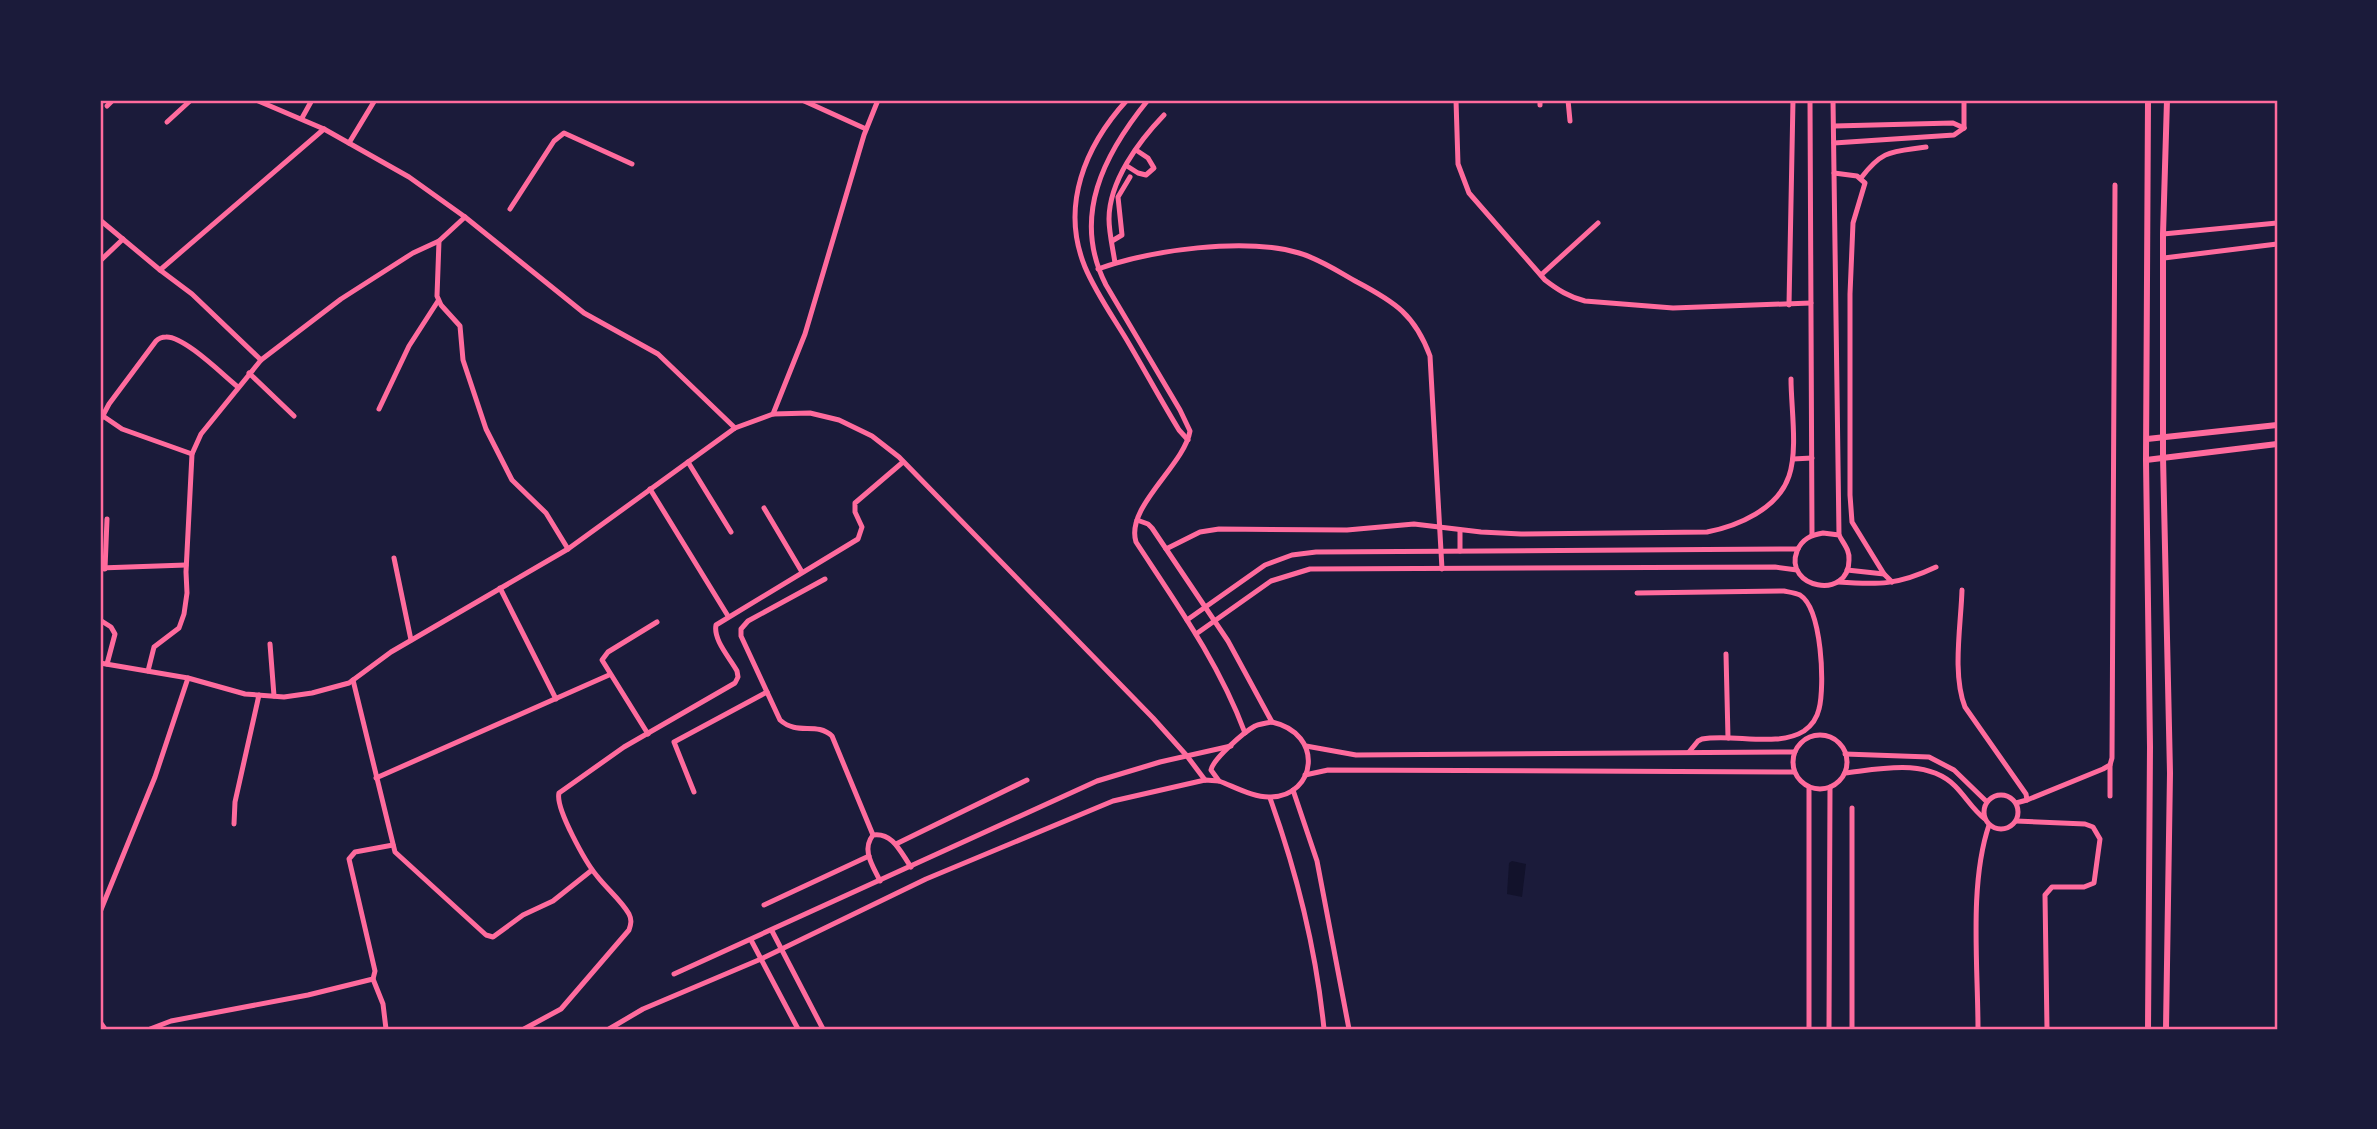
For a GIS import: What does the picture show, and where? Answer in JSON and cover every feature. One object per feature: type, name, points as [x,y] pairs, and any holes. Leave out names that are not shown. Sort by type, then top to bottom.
[{"type":"street","points":[[107,106],[113,100]]},
{"type":"street","points":[[167,122],[191,100]]},
{"type":"street","points":[[256,100],[324,129],[409,177],[465,217],[584,313],[658,354],[735,428]]},
{"type":"street","points":[[302,118],[312,100]]},
{"type":"street","points":[[348,143],[375,100]]},
{"type":"street","points":[[802,100],[866,130]]},
{"type":"street","points":[[773,414],[805,334],[866,130],[878,100]]},
{"type":"street","points":[[1127,100],[1116,112],[1090,154],[1079,178],[1074,204],[1078,245],[1099,295],[1182,435],[1188,440]]},
{"type":"street","points":[[1148,100],[1110,152],[1098,180],[1093,206],[1092,245],[1098,269],[1189,427],[1188,440],[1137,520],[1133,534],[1205,646],[1245,733]]},
{"type":"street","points":[[1456,100],[1458,164],[1469,193],[1541,275],[1572,298],[1673,308],[1811,303]]},
{"type":"street","points":[[1568,100],[1570,121]]},
{"type":"street","points":[[1788,305],[1793,100]]},
{"type":"street","points":[[1810,100],[1812,535]]},
{"type":"street","points":[[1833,100],[1839,535],[1850,560],[1847,570],[1838,582]]},
{"type":"street","points":[[1964,100],[1964,128]]},
{"type":"street","points":[[2148,100],[2148,1029]]},
{"type":"street","points":[[2166,1029],[2169,773],[2163,457],[2163,234],[2167,100]]},
{"type":"street","points":[[1115,263],[1109,221],[1113,192],[1136,150],[1164,115]]},
{"type":"street","points":[[1834,126],[1953,124],[1964,128]]},
{"type":"street","points":[[1834,143],[1954,135],[1964,128]]},
{"type":"street","points":[[160,270],[324,129]]},
{"type":"street","points":[[510,209],[554,141],[564,133],[632,164]]},
{"type":"street","points":[[1861,178],[1874,160],[1893,152],[1926,147]]},
{"type":"street","points":[[1127,166],[1142,175],[1151,172],[1154,167],[1148,158],[1136,150]]},
{"type":"street","points":[[1834,173],[1861,178],[1865,183],[1853,223],[1850,294],[1850,512],[1855,529],[1892,582]]},
{"type":"street","points":[[1112,241],[1122,235],[1118,197],[1130,177]]},
{"type":"street","points":[[2110,796],[2113,746],[2115,185]]},
{"type":"street","points":[[148,671],[154,647],[181,624],[187,593],[192,453],[201,434],[261,360],[350,293],[412,253],[439,241],[465,217]]},
{"type":"street","points":[[100,220],[192,294],[261,360]]},
{"type":"street","points":[[1541,275],[1598,223]]},
{"type":"street","points":[[2163,234],[2277,223]]},
{"type":"street","points":[[100,261],[123,239]]},
{"type":"street","points":[[439,241],[435,288],[438,301],[460,326],[463,360],[478,410],[512,480],[546,513],[568,549]]},
{"type":"street","points":[[2164,258],[2277,244]]},
{"type":"street","points":[[1098,269],[1115,263],[1182,250],[1270,248],[1300,253],[1321,262],[1388,298],[1404,310],[1422,334],[1430,356],[1442,569]]},
{"type":"street","points":[[379,410],[409,346],[438,301]]},
{"type":"street","points":[[192,453],[101,419],[156,341],[164,337],[187,346],[238,387]]},
{"type":"street","points":[[249,373],[294,416]]},
{"type":"street","points":[[1166,549],[1209,530],[1347,530],[1414,524],[1521,534],[1707,532],[1728,528],[1758,512],[1785,486],[1793,459],[1791,379]]},
{"type":"street","points":[[100,663],[188,678],[245,694],[259,695],[308,694],[353,680],[411,640],[568,549],[735,428],[773,414],[810,414],[839,420],[872,436],[903,462],[979,537],[1187,756],[1205,780]]},
{"type":"street","points":[[2147,439],[2277,425]]},
{"type":"street","points":[[2146,460],[2277,444]]},
{"type":"street","points":[[1793,459],[1812,458]]},
{"type":"street","points":[[688,462],[731,532]]},
{"type":"street","points":[[524,1029],[561,1009],[629,930],[631,918],[592,870],[559,805],[559,793],[624,747],[735,683],[737,671],[714,630],[716,625],[858,539],[862,527],[855,512],[855,503],[903,462]]},
{"type":"street","points":[[650,489],[728,616]]},
{"type":"street","points":[[764,508],[802,572]]},
{"type":"street","points":[[107,519],[103,569],[186,565]]},
{"type":"street","points":[[1137,520],[1148,524],[1215,621],[1272,722]]},
{"type":"street","points":[[1460,530],[1460,551]]},
{"type":"street","points":[[1839,535],[1823,533],[1812,535],[1804,541],[1795,560],[1803,579],[1822,587],[1838,582],[1881,585],[1912,579],[1936,567]]},
{"type":"street","points":[[1187,620],[1265,565],[1292,555],[1316,552],[1798,549]]},
{"type":"street","points":[[394,558],[411,640]]},
{"type":"street","points":[[1196,634],[1270,582],[1310,569],[1775,567],[1797,570]]},
{"type":"street","points":[[1847,570],[1884,574]]},
{"type":"street","points":[[825,579],[748,621],[741,629],[741,636],[780,720],[790,728],[826,730],[832,736],[873,835]]},
{"type":"street","points":[[500,588],[556,699]]},
{"type":"street","points":[[1962,590],[1960,695],[1965,707],[2026,794],[2027,800]]},
{"type":"street","points":[[1637,593],[1784,591],[1801,595],[1812,611],[1821,641],[1820,709],[1814,721],[1806,730],[1785,738],[1702,739],[1689,752]]},
{"type":"street","points":[[100,620],[111,627],[115,634],[107,664]]},
{"type":"street","points":[[648,734],[603,666],[602,657],[657,622]]},
{"type":"street","points":[[270,644],[274,696]]},
{"type":"street","points":[[1726,654],[1728,738]]},
{"type":"street","points":[[376,778],[609,674]]},
{"type":"street","points":[[100,912],[155,777],[188,678]]},
{"type":"street","points":[[353,680],[393,845],[398,856],[489,937],[493,937],[523,915],[553,901],[592,870]]},
{"type":"street","points":[[694,792],[674,742],[767,692]]},
{"type":"street","points":[[234,824],[236,802],[259,695]]},
{"type":"street","points":[[609,1029],[643,1009],[761,959],[926,879],[1113,801],[1205,780],[1219,781],[1270,797],[1284,795],[1293,790],[1305,775],[1308,761],[1306,746],[1298,734],[1286,725],[1272,722],[1257,725],[1211,766],[1213,776],[1219,781]]},
{"type":"street","points":[[1810,737],[1830,737],[1839,743],[1845,754],[1844,773],[1839,781],[1830,787],[1809,787],[1800,781],[1794,772],[1795,752],[1801,743],[1810,737]]},
{"type":"street","points":[[674,974],[1097,782],[1231,746]]},
{"type":"street","points":[[1306,746],[1356,755],[1795,752]]},
{"type":"street","points":[[1845,754],[1929,757],[1954,770],[1987,802]]},
{"type":"street","points":[[2016,803],[2110,765]]},
{"type":"street","points":[[1844,773],[1907,768],[1930,770],[1955,786],[1977,813],[1987,822],[2001,829],[2008,828],[2016,821],[2016,803],[2009,797],[1993,796],[1987,802],[1983,813],[1987,822],[1980,856],[1978,888],[1978,1029]]},
{"type":"street","points":[[1305,775],[1328,770],[1794,772]]},
{"type":"street","points":[[895,844],[1027,780]]},
{"type":"street","points":[[1809,787],[1809,1029]]},
{"type":"street","points":[[1829,1029],[1830,787]]},
{"type":"street","points":[[1293,790],[1317,861],[1349,1029]]},
{"type":"street","points":[[1270,797],[1295,871],[1309,926],[1324,1029]]},
{"type":"street","points":[[1852,808],[1852,1029]]},
{"type":"street","points":[[2016,821],[2085,824],[2093,827],[2100,839],[2094,883],[2084,887],[2052,887],[2045,895],[2047,1029]]},
{"type":"street","points":[[873,835],[887,836],[911,867]]},
{"type":"street","points":[[873,835],[867,846],[880,881]]},
{"type":"street","points":[[386,1029],[383,1004],[373,979],[376,971],[349,859],[355,852],[393,845]]},
{"type":"street","points":[[764,905],[869,856]]},
{"type":"street","points":[[772,931],[823,1029]]},
{"type":"street","points":[[751,940],[798,1029]]},
{"type":"street","points":[[150,1029],[171,1021],[308,995],[373,979]]},
{"type":"street","points":[[100,1022],[105,1029]]},
{"type":"shaded area","points":[[1512,861],[1526,864],[1522,897],[1507,894],[1509,863]]}]
